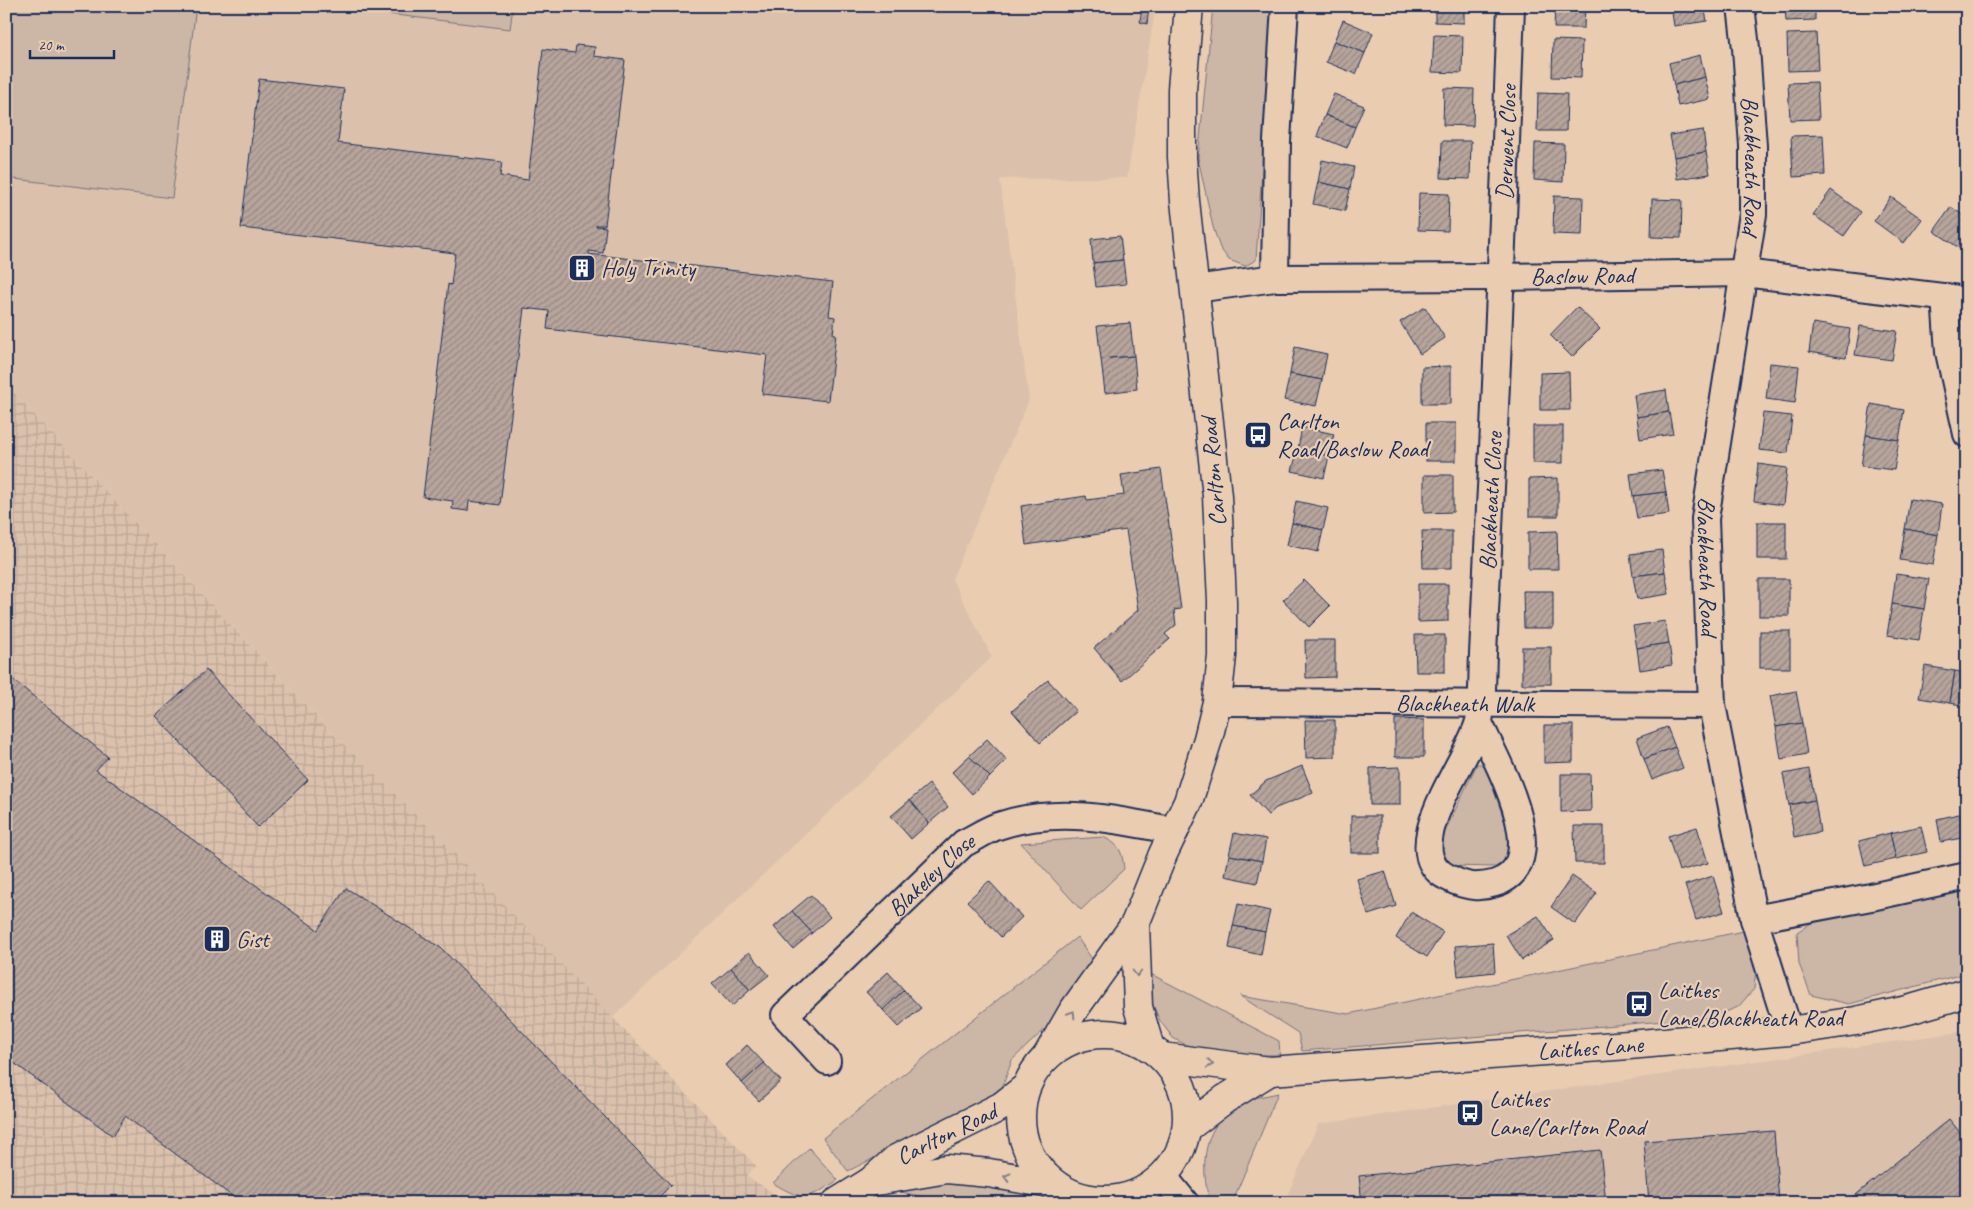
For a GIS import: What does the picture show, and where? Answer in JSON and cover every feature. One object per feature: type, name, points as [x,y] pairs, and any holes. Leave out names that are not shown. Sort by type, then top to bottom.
[{"type":"main road","name":"Carlton Road","points":[[1047,1056],[1073,1011],[1135,924],[1198,773],[1217,702],[1222,656],[1217,496],[1182,157],[1182,89],[1189,6]]},
{"type":"main road","name":"Carlton Road","points":[[1135,924],[1138,1006],[1156,1053]]},
{"type":"main road","name":"Laithes Lane","points":[[1156,1053],[1270,1071],[1620,1046],[1789,1031],[1908,1010],[1967,993]]},
{"type":"main road","points":[[1097,1034],[1125,1036],[1156,1053],[1180,1082],[1187,1112],[1187,1128],[1182,1146],[1175,1162],[1163,1176],[1145,1190],[1123,1199],[1099,1201],[1076,1196],[1055,1185],[1039,1171],[1027,1152],[1021,1131],[1020,1109],[1025,1088],[1034,1070],[1047,1056],[1070,1040],[1097,1034]]},
{"type":"main road","name":"Laithes Lane","points":[[1187,1128],[1225,1099],[1270,1071]]},
{"type":"main road","name":"Carlton Road","points":[[836,1203],[870,1182],[896,1159],[1002,1106],[1025,1088]]},
{"type":"main road","name":"Carlton Road","points":[[870,1182],[947,1169],[990,1173],[1055,1185]]},
{"type":"street","points":[[1275,278],[1276,141],[1285,6]]},
{"type":"street","name":"Derwent Close","points":[[1502,277],[1511,6]]},
{"type":"street","name":"Blackheath Road","points":[[1741,6],[1753,146],[1753,214],[1705,519],[1712,705],[1754,919],[1789,1031]]},
{"type":"street","name":"Baslow Road","points":[[1195,289],[1275,278],[1744,273],[1956,298]]},
{"type":"street","name":"Blackheath Close","points":[[1480,714],[1514,800],[1522,829],[1523,854],[1513,872],[1506,877],[1500,881],[1478,886],[1456,882],[1439,873],[1429,856],[1428,838],[1438,808],[1480,714],[1502,277]]},
{"type":"street","points":[[1956,298],[1949,352],[1967,434]]},
{"type":"street","name":"Blackheath Walk","points":[[1217,702],[1480,714],[1712,705]]},
{"type":"street","name":"Blakeley Close","points":[[827,1061],[785,1015],[964,843],[996,826],[1022,819],[1073,815],[1115,819],[1175,831]]},
{"type":"street","points":[[1754,919],[1871,897],[1967,876]]},
{"type":"street","points":[[1163,1176],[1185,1203]]},
{"type":"shaded area","points":[[6,6],[1156,6],[1127,178],[1000,179],[1029,400],[952,579],[992,657],[605,1025],[6,384]]},
{"type":"shaded area","points":[[6,6],[196,6],[172,198],[6,178]]},
{"type":"shaded area","points":[[322,6],[513,6],[510,29]]},
{"type":"shaded area","points":[[1213,6],[1276,6],[1272,25],[1256,260],[1245,266],[1229,260],[1220,248],[1213,227],[1198,158]]},
{"type":"shaded area","name":"Gist","points":[[6,384],[329,730],[436,834],[756,1166],[746,1176],[784,1199],[795,1203],[6,1203]]},
{"type":"shaded area","points":[[1477,764],[1485,764],[1513,846],[1505,861],[1495,867],[1451,866],[1442,859],[1439,844]]},
{"type":"shaded area","points":[[1103,837],[1119,849],[1124,869],[1081,910],[1021,843]]},
{"type":"shaded area","points":[[1967,890],[1967,973],[1849,1004],[1811,995],[1799,964],[1797,932],[1816,920]]},
{"type":"shaded area","points":[[1748,930],[1756,969],[1754,989],[1738,1007],[1713,1017],[1302,1051],[1298,1033],[1240,996],[1348,1014]]},
{"type":"shaded area","points":[[1077,937],[1094,962],[1046,1028],[1012,1060],[999,1096],[848,1171],[823,1138]]},
{"type":"shaded area","points":[[1147,972],[1279,1041],[1280,1055],[1215,1055],[1193,1049],[1173,1038],[1160,1021],[1149,996]]},
{"type":"shaded area","points":[[1967,1031],[1967,1203],[1284,1203],[1318,1124]]},
{"type":"shaded area","points":[[1278,1093],[1232,1203],[1210,1203],[1205,1174],[1205,1160],[1207,1146],[1219,1121],[1228,1111],[1245,1101]]},
{"type":"shaded area","points":[[809,1148],[838,1180],[820,1191],[806,1196],[792,1193],[773,1183]]},
{"type":"shaded area","points":[[932,1181],[1007,1187],[1042,1203],[956,1203],[895,1191]]},
{"type":"building","points":[[1142,6],[1149,6],[1147,24],[1140,22]]},
{"type":"building","points":[[1435,6],[1464,6],[1464,23],[1435,22]]},
{"type":"building","points":[[1555,6],[1585,6],[1584,28],[1554,28]]},
{"type":"building","points":[[1671,6],[1704,6],[1707,21],[1674,26]]},
{"type":"building","points":[[1785,6],[1815,6],[1815,20],[1786,21]]},
{"type":"building","points":[[1343,20],[1373,33],[1365,53],[1334,41]]},
{"type":"building","points":[[1816,33],[1818,70],[1788,71],[1787,34]]},
{"type":"building","points":[[1434,35],[1463,36],[1462,73],[1432,72]]},
{"type":"building","points":[[1553,40],[1582,41],[1581,78],[1552,77]]},
{"type":"building","points":[[1334,41],[1365,53],[1356,74],[1326,62]]},
{"type":"building","name":"Holy Trinity","points":[[576,45],[595,47],[594,56],[625,60],[605,225],[596,225],[606,227],[603,253],[589,251],[589,254],[833,282],[829,316],[835,317],[833,334],[836,334],[828,401],[762,394],[767,355],[547,329],[549,311],[524,308],[500,505],[469,501],[468,511],[452,509],[453,501],[423,497],[448,284],[451,285],[455,253],[241,228],[259,79],[344,89],[338,143],[502,162],[500,176],[528,180],[543,49],[575,53]]},
{"type":"building","points":[[1700,55],[1705,77],[1674,85],[1669,63]]},
{"type":"building","points":[[1705,77],[1710,99],[1678,106],[1674,85]]},
{"type":"building","points":[[1817,82],[1819,119],[1790,120],[1788,83]]},
{"type":"building","points":[[1444,88],[1474,89],[1473,126],[1443,125]]},
{"type":"building","points":[[1538,93],[1567,94],[1566,131],[1537,131]]},
{"type":"building","points":[[1334,94],[1364,106],[1355,127],[1325,115]]},
{"type":"building","points":[[1325,115],[1355,127],[1347,148],[1317,136]]},
{"type":"building","points":[[1703,130],[1706,152],[1674,157],[1670,135]]},
{"type":"building","points":[[1823,135],[1825,175],[1793,177],[1791,136]]},
{"type":"building","points":[[1442,141],[1471,141],[1470,179],[1441,178]]},
{"type":"building","points":[[1535,143],[1564,144],[1563,182],[1534,180]]},
{"type":"building","points":[[1706,152],[1710,174],[1677,179],[1674,157]]},
{"type":"building","points":[[1322,160],[1354,167],[1350,189],[1318,182]]},
{"type":"building","points":[[1318,182],[1350,189],[1345,211],[1313,204]]},
{"type":"building","points":[[1831,190],[1861,212],[1844,236],[1813,215]]},
{"type":"building","points":[[1419,193],[1449,194],[1448,231],[1418,230]]},
{"type":"building","points":[[1554,196],[1583,197],[1582,235],[1553,234]]},
{"type":"building","points":[[1891,197],[1922,219],[1904,243],[1874,221]]},
{"type":"building","points":[[1652,199],[1682,200],[1681,238],[1651,237]]},
{"type":"building","points":[[1951,207],[1967,218],[1967,249],[1965,252],[1934,231]]},
{"type":"building","points":[[1120,236],[1123,260],[1093,263],[1091,239]]},
{"type":"building","points":[[1123,260],[1126,284],[1096,287],[1093,263]]},
{"type":"building","points":[[1425,307],[1445,338],[1420,354],[1400,322]]},
{"type":"building","points":[[1577,307],[1600,329],[1572,357],[1550,335]]},
{"type":"building","points":[[1130,323],[1134,356],[1101,359],[1097,326]]},
{"type":"building","points":[[1813,323],[1850,329],[1846,358],[1809,352]]},
{"type":"building","points":[[1860,326],[1897,331],[1892,360],[1855,355]]},
{"type":"building","points":[[1295,347],[1327,354],[1322,380],[1290,374]]},
{"type":"building","points":[[1134,356],[1137,389],[1105,393],[1101,359]]},
{"type":"building","points":[[1770,363],[1799,366],[1795,403],[1766,399]]},
{"type":"building","points":[[1451,366],[1451,404],[1422,404],[1422,367]]},
{"type":"building","points":[[1569,372],[1570,410],[1540,410],[1540,373]]},
{"type":"building","points":[[1290,374],[1322,380],[1316,406],[1284,400]]},
{"type":"building","points":[[1666,390],[1669,412],[1637,417],[1634,395]]},
{"type":"building","points":[[1871,404],[1904,410],[1899,440],[1866,435]]},
{"type":"building","points":[[1669,412],[1673,434],[1640,439],[1637,417]]},
{"type":"building","points":[[1763,413],[1792,416],[1788,453],[1759,450]]},
{"type":"building","points":[[1426,423],[1456,423],[1456,461],[1426,461]]},
{"type":"building","points":[[1533,426],[1563,426],[1563,463],[1533,463]]},
{"type":"building","points":[[1302,427],[1334,434],[1329,456],[1298,449]]},
{"type":"building","points":[[1866,435],[1899,440],[1894,470],[1861,466]]},
{"type":"building","points":[[1298,449],[1329,456],[1324,478],[1292,471]]},
{"type":"building","points":[[1758,464],[1787,468],[1783,505],[1754,501]]},
{"type":"building","points":[[1161,469],[1181,609],[1174,610],[1176,625],[1165,634],[1170,639],[1122,681],[1094,648],[1138,610],[1126,530],[1026,545],[1021,506],[1086,496],[1087,500],[1124,495],[1121,475]]},
{"type":"building","points":[[1662,470],[1666,492],[1633,496],[1630,474]]},
{"type":"building","points":[[1424,475],[1453,475],[1453,512],[1424,513]]},
{"type":"building","points":[[1558,478],[1558,516],[1529,516],[1529,479]]},
{"type":"building","points":[[1666,492],[1669,514],[1637,518],[1633,496]]},
{"type":"building","points":[[1910,499],[1942,504],[1938,535],[1905,529]]},
{"type":"building","points":[[1296,501],[1328,508],[1323,530],[1292,523]]},
{"type":"building","points":[[1757,522],[1786,522],[1786,559],[1757,559]]},
{"type":"building","points":[[1292,523],[1323,530],[1318,552],[1287,545]]},
{"type":"building","points":[[1905,529],[1938,535],[1933,565],[1900,560]]},
{"type":"building","points":[[1422,531],[1452,531],[1452,568],[1423,568]]},
{"type":"building","points":[[1557,531],[1558,569],[1528,569],[1528,532]]},
{"type":"building","points":[[1662,550],[1665,572],[1633,576],[1630,554]]},
{"type":"building","points":[[1665,572],[1669,594],[1637,599],[1633,576]]},
{"type":"building","points":[[1896,574],[1929,579],[1924,609],[1892,604]]},
{"type":"building","points":[[1759,579],[1789,579],[1789,616],[1759,616]]},
{"type":"building","points":[[1304,580],[1330,606],[1309,627],[1283,600]]},
{"type":"building","points":[[1418,584],[1448,584],[1448,621],[1418,622]]},
{"type":"building","points":[[1523,591],[1553,591],[1553,628],[1524,628]]},
{"type":"building","points":[[1892,604],[1924,609],[1919,640],[1887,635]]},
{"type":"building","points":[[1665,621],[1669,643],[1637,648],[1633,626]]},
{"type":"building","points":[[1760,631],[1790,631],[1790,668],[1760,668]]},
{"type":"building","points":[[1415,635],[1445,635],[1445,672],[1416,672]]},
{"type":"building","points":[[1305,640],[1335,640],[1335,677],[1306,678]]},
{"type":"building","points":[[1669,643],[1672,665],[1640,670],[1637,648]]},
{"type":"building","points":[[1522,647],[1551,647],[1551,684],[1522,684]]},
{"type":"building","points":[[1925,666],[1955,671],[1950,703],[1919,698]]},
{"type":"building","points":[[206,670],[308,780],[258,827],[156,716]]},
{"type":"building","points":[[1955,671],[1967,673],[1967,706],[1950,703]]},
{"type":"building","name":"Gist","points":[[6,674],[108,757],[96,770],[318,930],[346,888],[441,948],[671,1185],[653,1203],[241,1203],[125,1116],[113,1136],[6,1057]]},
{"type":"building","points":[[1048,680],[1076,711],[1040,743],[1012,711]]},
{"type":"building","points":[[1796,691],[1802,723],[1776,727],[1770,696]]},
{"type":"building","points":[[1395,719],[1424,720],[1424,757],[1395,757]]},
{"type":"building","points":[[1305,720],[1335,720],[1335,757],[1306,758]]},
{"type":"building","points":[[1802,723],[1807,754],[1781,759],[1776,727]]},
{"type":"building","points":[[1544,725],[1573,725],[1573,762],[1544,763]]},
{"type":"building","points":[[1667,727],[1675,747],[1644,759],[1637,738]]},
{"type":"building","points":[[987,739],[1007,760],[990,777],[969,756]]},
{"type":"building","points":[[1675,747],[1683,768],[1652,780],[1644,759]]},
{"type":"building","points":[[969,756],[990,777],[972,794],[952,772]]},
{"type":"building","points":[[1302,766],[1313,793],[1276,808],[1268,815],[1250,795],[1266,781]]},
{"type":"building","points":[[1400,767],[1400,805],[1370,805],[1370,768]]},
{"type":"building","points":[[1809,769],[1815,800],[1789,805],[1783,774]]},
{"type":"building","points":[[1561,774],[1590,774],[1591,811],[1561,812]]},
{"type":"building","points":[[929,784],[948,807],[929,823],[910,800]]},
{"type":"building","points":[[910,800],[929,823],[911,839],[891,816]]},
{"type":"building","points":[[1815,800],[1820,832],[1794,837],[1789,805]]},
{"type":"building","points":[[1963,813],[1967,837],[1941,842],[1937,819]]},
{"type":"building","points":[[1351,816],[1380,816],[1380,853],[1351,853]]},
{"type":"building","points":[[1574,826],[1604,826],[1604,863],[1575,863]]},
{"type":"building","points":[[1921,826],[1927,852],[1896,859],[1890,833]]},
{"type":"building","points":[[1697,827],[1708,863],[1679,871],[1668,836]]},
{"type":"building","points":[[1234,833],[1266,839],[1262,861],[1229,855]]},
{"type":"building","points":[[1890,833],[1896,859],[1865,866],[1859,841]]},
{"type":"building","points":[[1229,855],[1262,861],[1257,883],[1225,876]]},
{"type":"building","points":[[1385,871],[1396,906],[1368,915],[1357,879]]},
{"type":"building","points":[[1572,876],[1597,893],[1575,924],[1551,907]]},
{"type":"building","points":[[1713,876],[1724,912],[1696,920],[1685,885]]},
{"type":"building","points":[[989,881],[1022,917],[1001,937],[967,901]]},
{"type":"building","points":[[811,895],[830,917],[812,933],[792,911]]},
{"type":"building","points":[[1238,904],[1270,911],[1265,932],[1233,926]]},
{"type":"building","points":[[792,911],[812,933],[793,949],[774,927]]},
{"type":"building","points":[[1411,912],[1443,932],[1427,957],[1396,938]]},
{"type":"building","points":[[1538,916],[1554,940],[1522,960],[1506,935]]},
{"type":"building","points":[[1233,926],[1265,932],[1261,955],[1229,948]]},
{"type":"building","points":[[1493,943],[1495,972],[1458,976],[1455,946]]},
{"type":"building","points":[[749,952],[769,975],[750,990],[731,968]]},
{"type":"building","points":[[731,968],[750,990],[732,1006],[712,984]]},
{"type":"building","points":[[888,972],[904,990],[883,1010],[866,992]]},
{"type":"building","points":[[904,990],[921,1008],[899,1027],[883,1010]]},
{"type":"building","points":[[747,1045],[764,1063],[742,1083],[726,1065]]},
{"type":"building","points":[[764,1063],[781,1081],[759,1101],[742,1083]]},
{"type":"building","points":[[1949,1119],[1967,1141],[1967,1203],[1846,1203]]},
{"type":"building","points":[[1774,1131],[1779,1203],[1649,1203],[1644,1141]]},
{"type":"building","points":[[1600,1150],[1606,1203],[1362,1203],[1359,1176]]},
{"type":"place","name":"Holy Trinity","points":[[582,268]]},
{"type":"place","name":"Carlton Road/Baslow Road","points":[[1258,435]]},
{"type":"place","name":"Gist","points":[[217,939]]},
{"type":"place","name":"Laithes Lane/Blackheath Road","points":[[1639,1004]]},
{"type":"place","name":"Laithes Lane/Carlton Road","points":[[1470,1113]]}]
